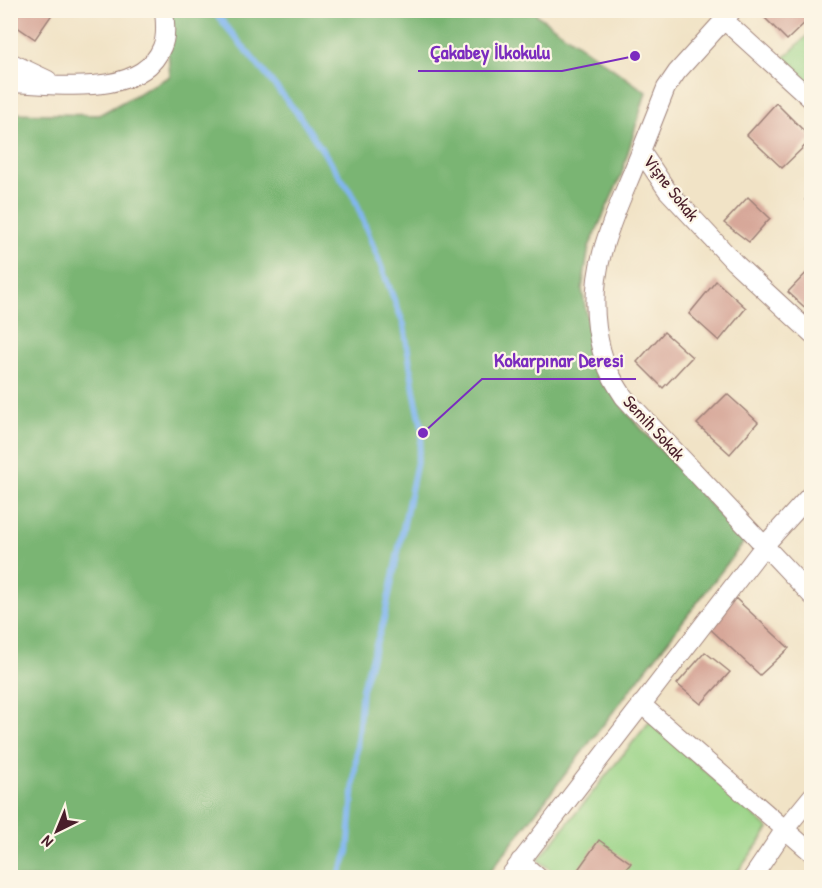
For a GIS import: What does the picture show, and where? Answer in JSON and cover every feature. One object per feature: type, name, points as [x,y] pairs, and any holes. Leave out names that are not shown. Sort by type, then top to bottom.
[{"type":"street","points":[[10,83],[95,85],[118,82],[138,75],[153,62],[163,47],[166,30],[164,10]]},
{"type":"street","points":[[729,15],[812,100]]},
{"type":"street","name":"Vişne Sokak","points":[[729,15],[677,72],[666,88],[641,151],[668,190],[734,262],[812,334]]},
{"type":"street","points":[[10,62],[55,84]]},
{"type":"street","name":"Semih Sokak","points":[[641,151],[601,251],[595,285],[599,344],[607,368],[624,397],[812,596]]},
{"type":"street","points":[[508,878],[764,546],[812,493]]},
{"type":"street","points":[[641,704],[812,853]]},
{"type":"street","points":[[752,878],[785,829],[812,796]]},
{"type":"street","points":[[520,861],[539,878]]},
{"type":"green space","points":[[165,11],[536,11],[537,15],[646,92],[621,176],[589,247],[582,289],[596,370],[628,414],[744,542],[486,877],[11,878],[11,113],[99,115],[170,76]]},
{"type":"green space","points":[[811,32],[811,86],[783,59]]},
{"type":"green space","points":[[650,721],[769,829],[734,877],[560,877],[538,860]]},
{"type":"building","points":[[10,10],[55,10],[35,39],[10,22]]},
{"type":"building","points":[[757,10],[812,10],[812,16],[787,40]]},
{"type":"building","points":[[776,103],[812,139],[782,168],[747,135]]},
{"type":"building","points":[[812,192],[812,206],[805,200]]},
{"type":"building","points":[[748,197],[770,218],[749,242],[724,223]]},
{"type":"building","points":[[812,267],[812,314],[788,292]]},
{"type":"building","points":[[716,281],[746,308],[719,341],[689,314]]},
{"type":"building","points":[[664,332],[692,357],[663,388],[637,362]]},
{"type":"building","points":[[727,394],[758,422],[730,454],[697,424]]},
{"type":"building","points":[[733,596],[789,648],[760,675],[707,626]]},
{"type":"building","points":[[705,652],[730,672],[701,704],[677,684]]},
{"type":"building","points":[[599,840],[631,863],[620,878],[572,878]]},
{"type":"waterway","points":[[213,10],[298,114],[354,197],[404,325],[423,433],[384,619],[362,689],[348,852],[338,878]]},
{"type":"place","name":"Çakabey İlkokulu","points":[[635,56]]},
{"type":"place","name":"Kokarpınar Deresi","points":[[423,433]]}]
